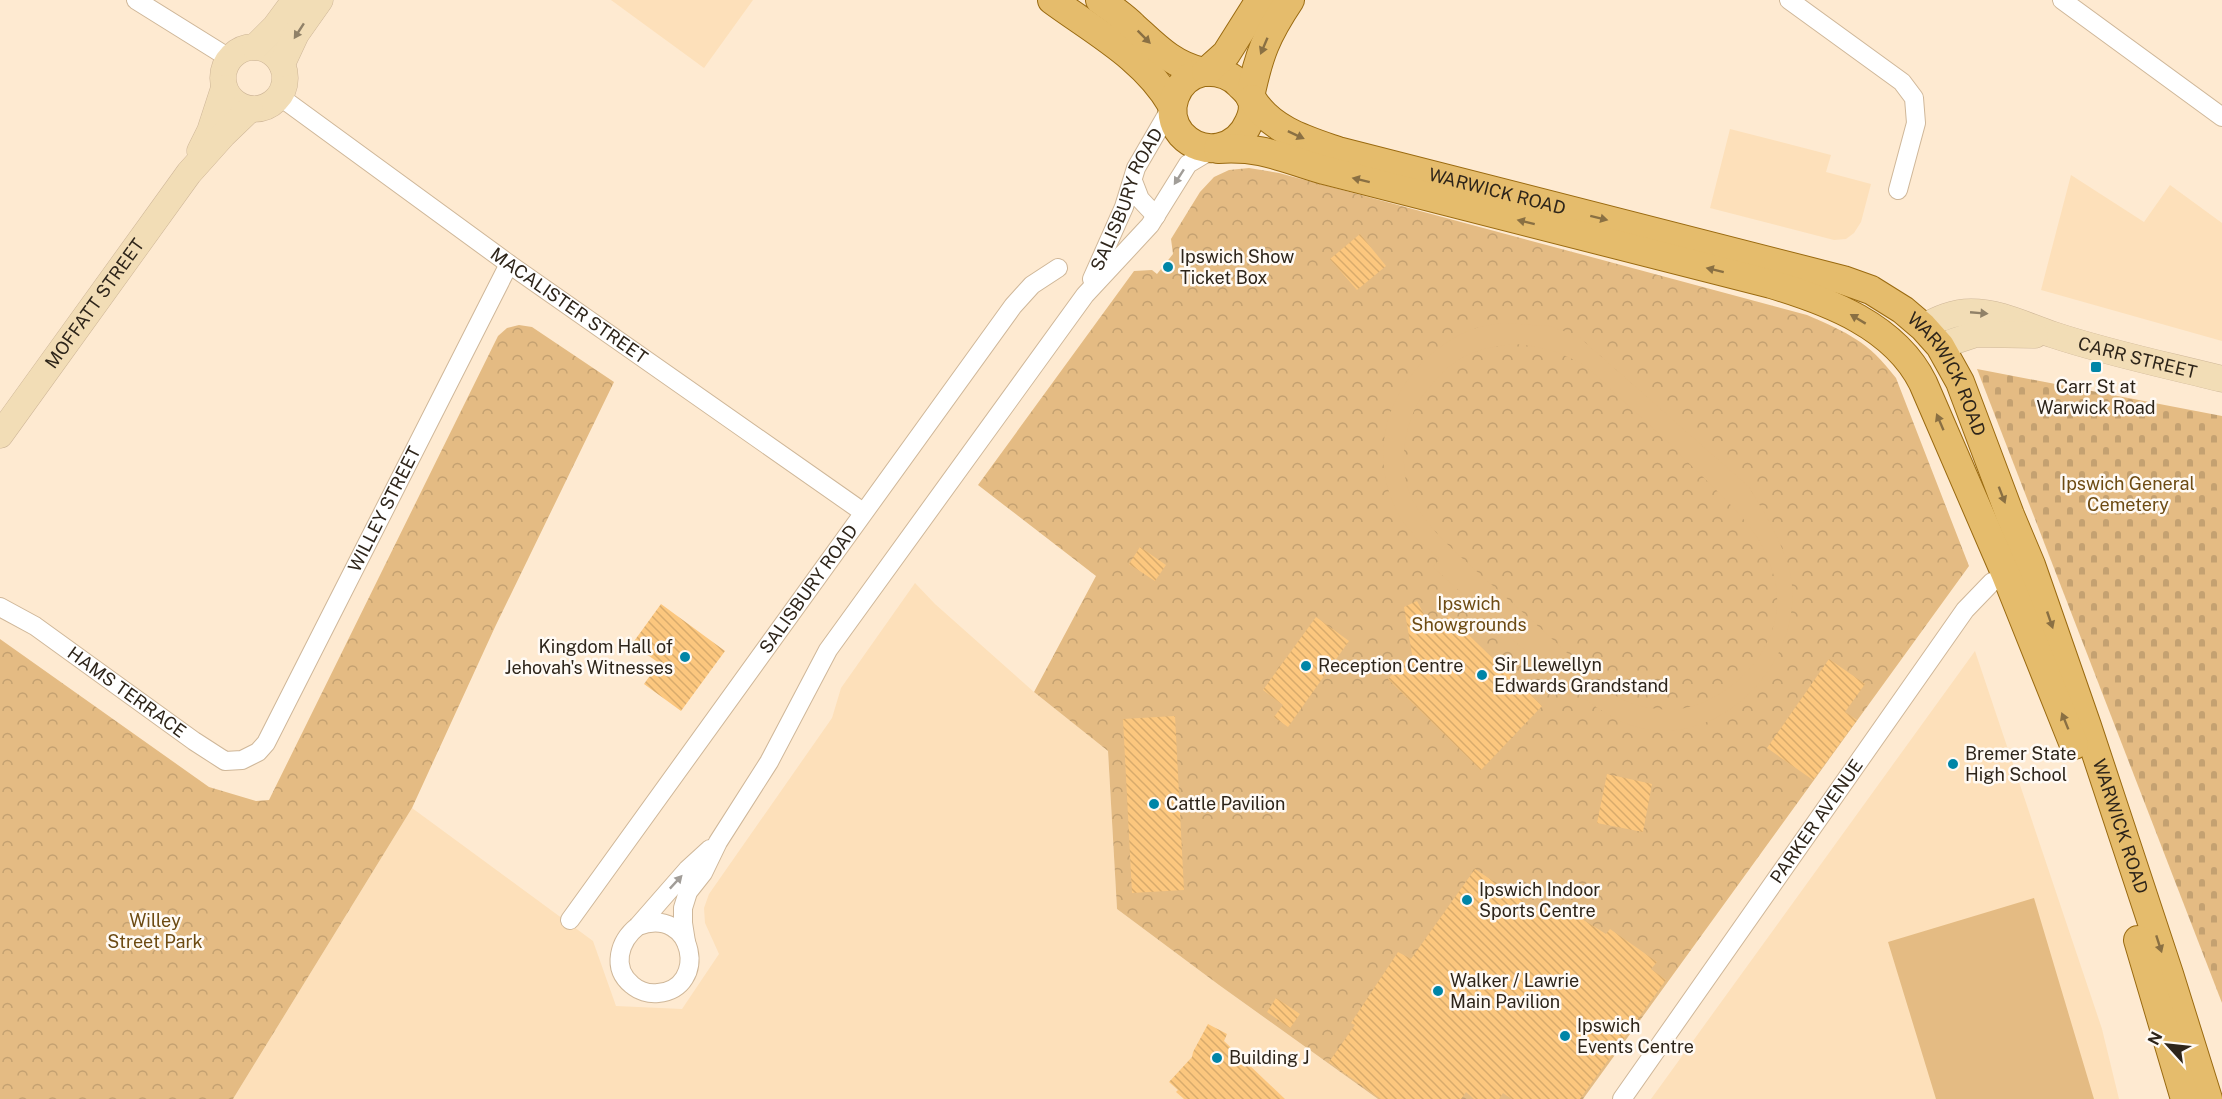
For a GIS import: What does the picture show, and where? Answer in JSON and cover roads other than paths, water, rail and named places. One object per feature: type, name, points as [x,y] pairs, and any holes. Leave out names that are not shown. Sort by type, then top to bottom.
[{"type":"main road","points":[[255,47],[275,27],[295,0]]},
{"type":"main road","points":[[282,64],[296,34],[320,0]]},
{"type":"main road","points":[[1052,0],[1140,64],[1153,76],[1172,105]]},
{"type":"main road","points":[[1100,0],[1133,26],[1165,56],[1183,66],[1204,72],[1220,72],[1230,76],[1251,98]]},
{"type":"main road","points":[[1260,0],[1226,54],[1204,72],[1184,82],[1177,91],[1172,105],[1174,122],[1183,135],[1196,145],[1216,149],[1233,143],[1244,132],[1253,109],[1251,98],[1262,48],[1290,0]]},
{"type":"main road","points":[[255,47],[271,51],[282,64],[285,80],[279,96],[266,106],[250,109],[234,102],[224,88],[222,78],[229,58],[241,50],[255,47]]},
{"type":"main road","name":"MOFFATT STREET","points":[[189,173],[210,130],[224,88]]},
{"type":"main road","name":"WARWICK ROAD","points":[[1251,98],[1266,117],[1281,128],[1329,148],[1843,279],[1871,290],[1903,310],[1931,337],[1960,382],[2010,515],[2019,570],[2069,730],[2112,853],[2185,1099]]},
{"type":"main road","name":"MOFFATT STREET","points":[[0,435],[189,173],[250,109]]},
{"type":"main road","name":"WARWICK ROAD","points":[[1216,149],[1248,148],[1267,151],[1323,170],[1810,296],[1842,310],[1876,331],[1904,355],[1923,383],[2019,570],[2102,771],[2208,1099]]},
{"type":"main road","name":"CARR STREET","points":[[1931,337],[1976,334],[2053,335],[2222,379]]},
{"type":"main road","points":[[1904,355],[1931,337]]},
{"type":"street","points":[[136,0],[229,58]]},
{"type":"street","points":[[1789,0],[1902,82],[1914,98],[1916,123],[1898,189]]},
{"type":"street","points":[[2062,0],[2222,117]]},
{"type":"street","name":"MACALISTER STREET","points":[[279,96],[509,264],[863,512]]},
{"type":"street","name":"SALISBURY ROAD","points":[[1085,295],[1124,207],[1138,164],[1172,105]]},
{"type":"street","name":"SALISBURY ROAD","points":[[686,942],[683,923],[685,900],[703,873],[718,842],[769,762],[828,650],[1085,295],[1156,216],[1185,168],[1200,156],[1216,149]]},
{"type":"street","points":[[1133,181],[1140,199],[1156,216]]},
{"type":"street","name":"WILLEY STREET","points":[[258,753],[266,742],[509,264]]},
{"type":"street","name":"SALISBURY ROAD","points":[[570,920],[1013,306],[1032,285],[1058,268]]},
{"type":"street","name":"PARKER AVENUE","points":[[1622,1099],[1965,610],[1992,582],[2019,570]]},
{"type":"street","name":"HAMS TERRACE","points":[[0,608],[35,626],[225,761],[242,760],[258,753]]},
{"type":"street","points":[[638,926],[657,922],[669,925],[680,933],[686,942],[690,954],[689,966],[682,981],[669,990],[661,993],[642,991],[632,986],[620,968],[619,956],[625,938],[687,870],[718,842]]},
{"type":"place","name":"Ipswich Show Ticket Box","points":[[1168,267]]},
{"type":"place","name":"Carr St at Warwick Road","points":[[2096,367]]},
{"type":"place","name":"Kingdom Hall of Jehovah's Witnesses","points":[[685,657]]},
{"type":"place","name":"Reception Centre","points":[[1306,666]]},
{"type":"place","name":"Sir Llewellyn Edwards Grandstand","points":[[1482,675]]},
{"type":"place","name":"Bremer State High School","points":[[1953,764]]},
{"type":"place","name":"Cattle Pavilion","points":[[1154,804]]},
{"type":"place","name":"Ipswich Indoor Sports Centre","points":[[1467,900]]},
{"type":"place","name":"Walker / Lawrie Main Pavilion","points":[[1438,991]]},
{"type":"place","name":"Ipswich Events Centre","points":[[1565,1036]]},
{"type":"place","name":"Building J","points":[[1217,1058]]},
{"type":"park label","name":"Ipswich General Cemetery","points":[[2128,494]]},
{"type":"park label","name":"Ipswich Showgrounds","points":[[1469,614]]},
{"type":"park label","name":"Willey Street Park","points":[[155,931]]}]
